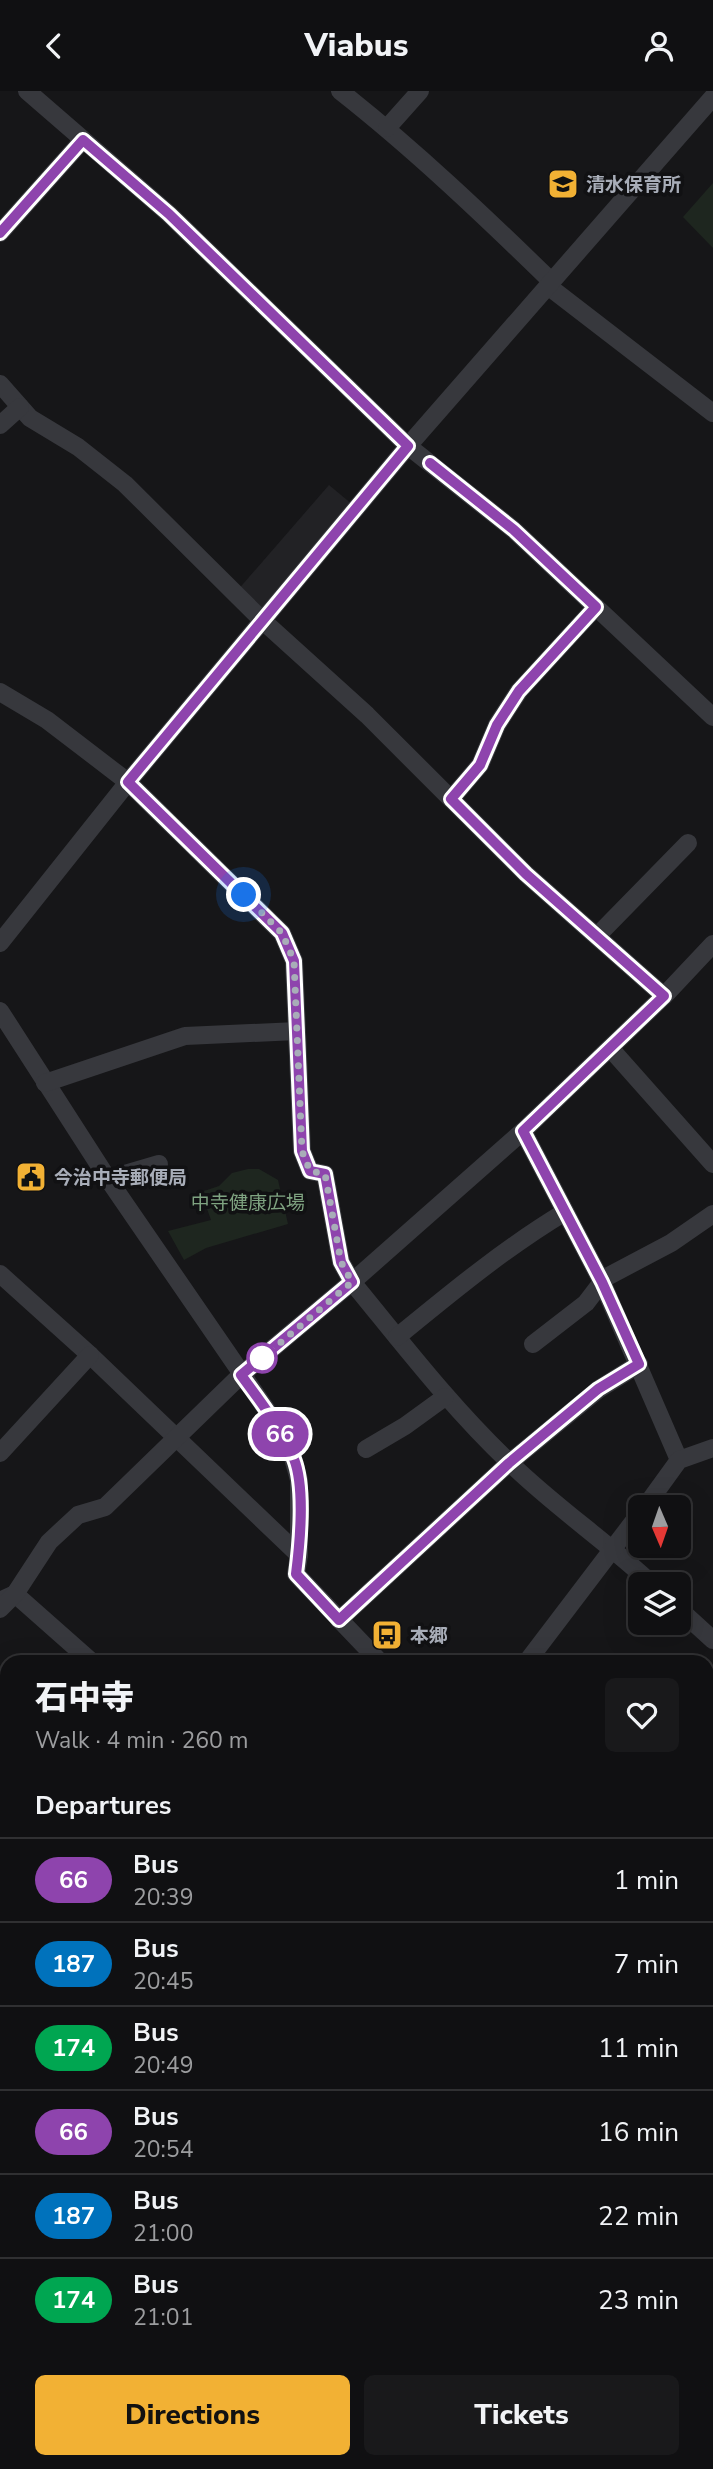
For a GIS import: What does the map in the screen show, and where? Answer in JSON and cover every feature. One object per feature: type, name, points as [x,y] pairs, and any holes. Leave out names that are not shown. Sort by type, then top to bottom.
[{"type":"street","points":[[27,91],[169,214],[408,446],[514,530],[713,717]]},
{"type":"street","points":[[340,91],[451,183],[549,284],[713,414]]},
{"type":"street","points":[[387,128],[420,91]]},
{"type":"street","points":[[0,943],[262,620],[709,97]]},
{"type":"street","points":[[0,233],[83,140]]},
{"type":"street","points":[[0,384],[30,418],[78,447],[125,484],[262,620],[367,715],[526,874],[664,996]]},
{"type":"street","points":[[0,425],[20,407]]},
{"type":"street","points":[[451,799],[480,765],[497,725],[519,691],[596,607]]},
{"type":"street","points":[[0,692],[47,720],[128,782],[282,933],[294,961],[302,1151],[310,1171],[325,1174],[341,1262],[352,1282],[445,1397],[509,1463],[568,1516],[614,1549],[639,1572]]},
{"type":"street","points":[[597,936],[688,843]]},
{"type":"street","points":[[0,1609],[49,1542],[78,1515],[104,1507],[241,1375],[352,1282],[523,1131],[664,996],[713,944]]},
{"type":"street","points":[[0,1011],[108,1179],[266,1409],[293,1458],[299,1480],[299,1555],[296,1574],[373,1655]]},
{"type":"street","points":[[46,1083],[185,1036],[297,1031]]},
{"type":"street","points":[[610,1048],[713,1164]]},
{"type":"street","points":[[523,1131],[601,1281],[680,1460]]},
{"type":"street","points":[[108,1179],[159,1164]]},
{"type":"street","points":[[397,1337],[487,1263],[565,1212]]},
{"type":"street","points":[[533,1344],[586,1303],[601,1281],[671,1243],[713,1214]]},
{"type":"street","points":[[0,1273],[299,1555]]},
{"type":"street","points":[[0,1453],[90,1355]]},
{"type":"street","points":[[339,1620],[509,1463],[598,1389],[639,1364]]},
{"type":"street","points":[[366,1449],[405,1426],[445,1397]]},
{"type":"street","points":[[654,1495],[680,1460],[713,1448]]},
{"type":"street","points":[[532,1655],[628,1530]]},
{"type":"street","points":[[7,1597],[83,1655]]},
{"type":"street","points":[[691,1620],[713,1640]]},
{"type":"shaded area","points":[[329,485],[353,505],[262,613],[237,591]]},
{"type":"green space","points":[[713,183],[713,248],[683,217]]},
{"type":"green space","name":"中寺健康広場","points":[[259,1169],[278,1180],[288,1224],[206,1248],[184,1260],[168,1231],[211,1220],[201,1192],[219,1186],[232,1173]]},
{"type":"bus line","name":"66","points":[[0,233],[83,140],[169,214],[408,446],[128,782],[282,933],[294,961],[302,1151],[310,1171],[325,1174],[341,1262],[352,1282],[241,1375],[266,1409],[293,1458],[299,1480],[299,1555],[296,1574],[339,1620],[509,1463],[598,1389],[639,1364],[602,1282],[523,1131],[664,996],[526,874],[451,799],[480,765],[497,725],[519,691],[596,607],[514,530],[430,463]]},
{"type":"place","name":"清水保育所","points":[[563,184]]},
{"type":"place","name":"今治中寺郵便局","points":[[31,1177]]},
{"type":"place","name":"本郷","points":[[387,1635]]},
{"type":"route","points":[[244,895],[282,933],[294,961],[302,1151],[310,1171],[325,1174],[341,1262],[352,1282],[260,1360],[262,1358]]}]
